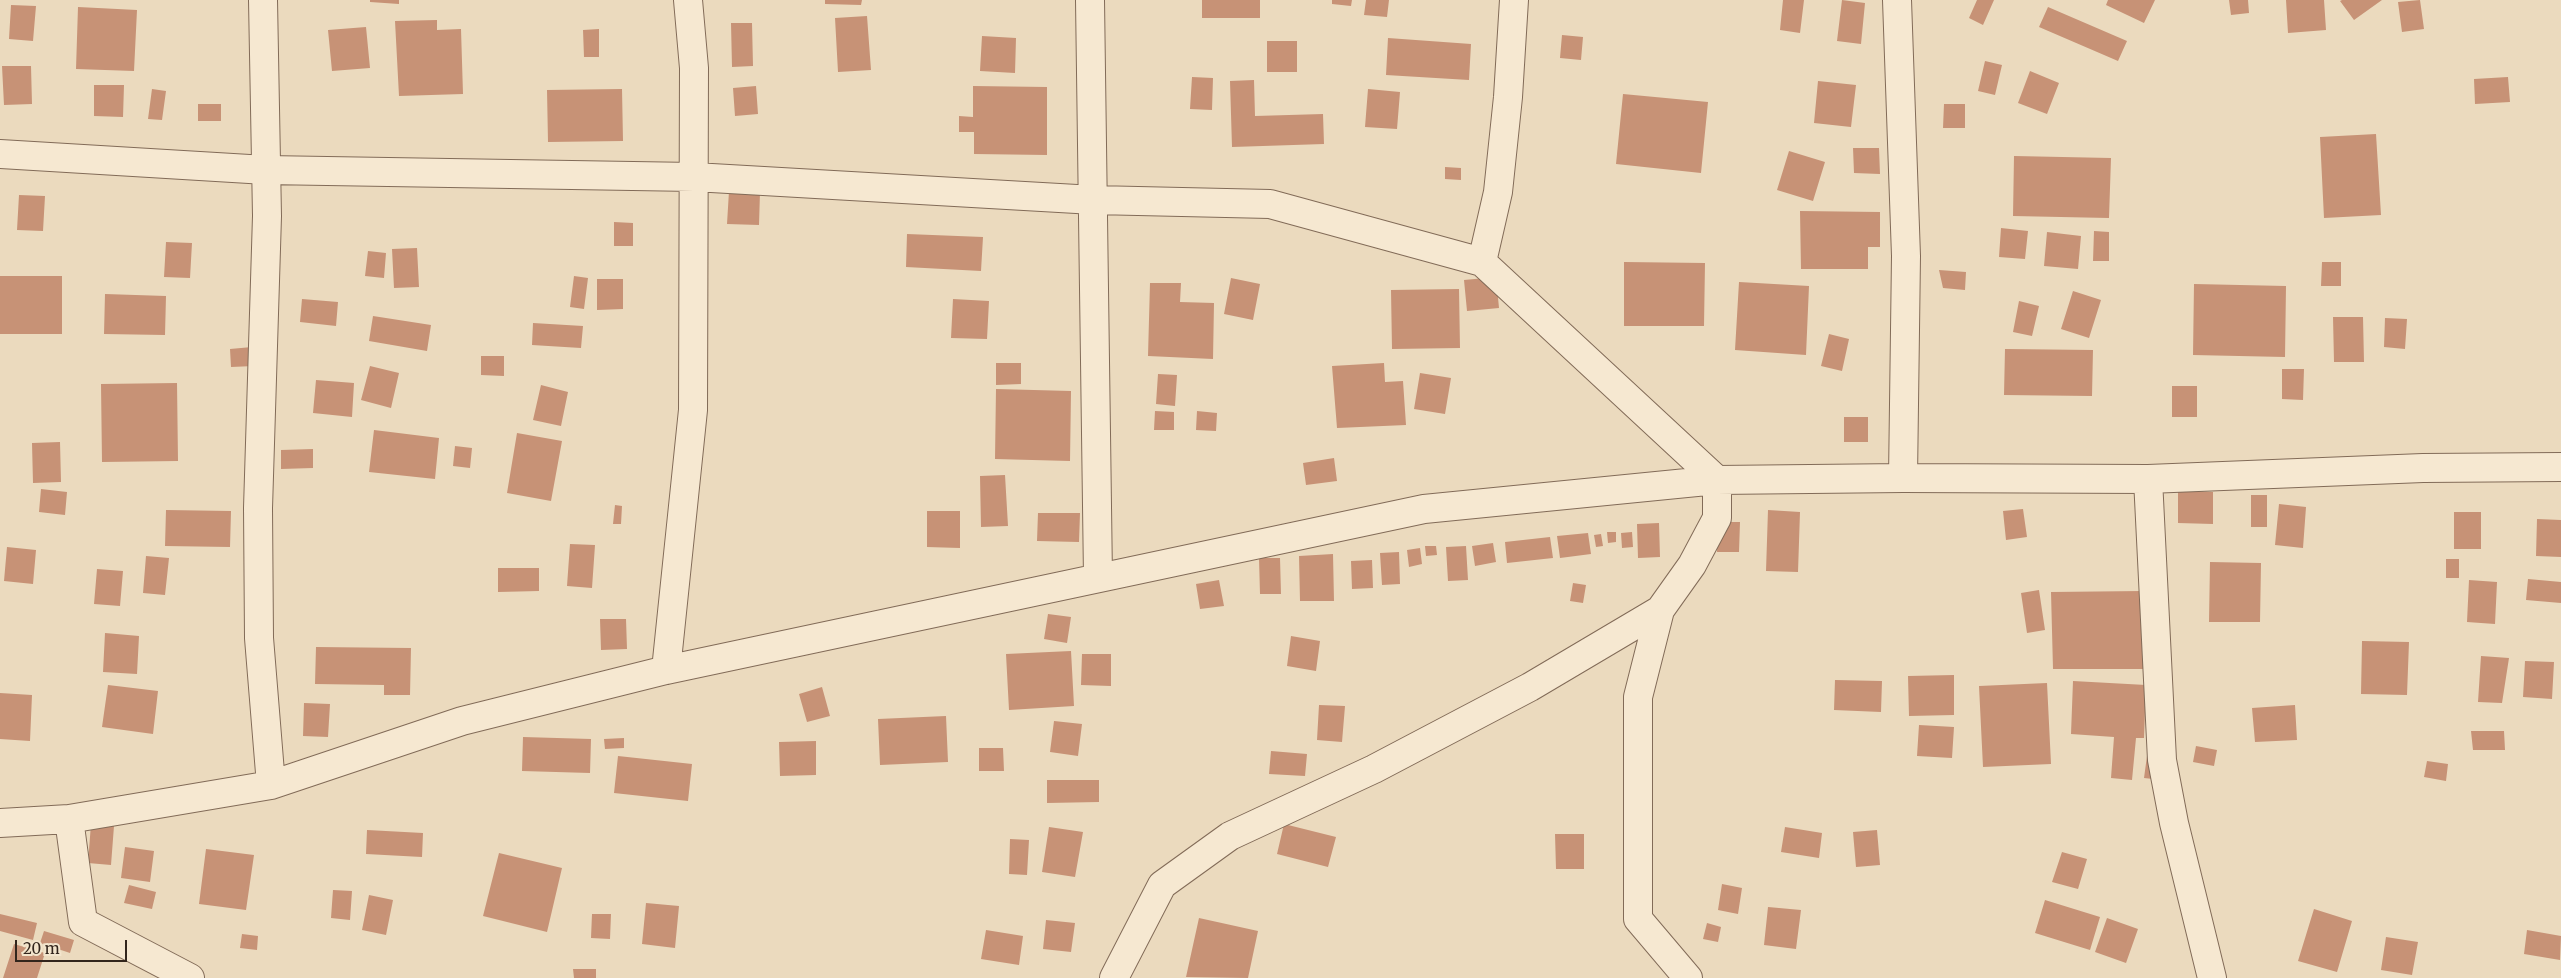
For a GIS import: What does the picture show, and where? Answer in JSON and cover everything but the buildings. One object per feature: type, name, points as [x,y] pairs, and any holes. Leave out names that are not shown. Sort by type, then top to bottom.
[{"type":"street","points":[[263,0],[266,170],[258,508],[259,629],[271,785]]},
{"type":"street","points":[[666,670],[693,410],[694,68],[688,0]]},
{"type":"street","points":[[1090,0],[1098,577]]},
{"type":"street","points":[[1482,262],[1498,192],[1508,97],[1514,0]]},
{"type":"street","points":[[1897,0],[1906,256],[1903,478]]},
{"type":"street","points":[[0,154],[266,170],[694,177],[1094,200],[1270,204],[1482,262],[1717,480],[1717,518],[1692,565],[1660,610],[1638,697],[1638,919],[1688,978]]},
{"type":"street","points":[[0,823],[69,819],[271,785],[462,721],[666,670],[1424,509],[1717,480],[1903,478],[2148,479],[2423,468],[2561,467]]},
{"type":"street","points":[[2148,479],[2162,760],[2174,823],[2212,978]]},
{"type":"street","points":[[1114,978],[1162,885],[1230,836],[1374,768],[1530,688],[1660,610]]},
{"type":"street","points":[[69,819],[83,922],[190,978]]}]
